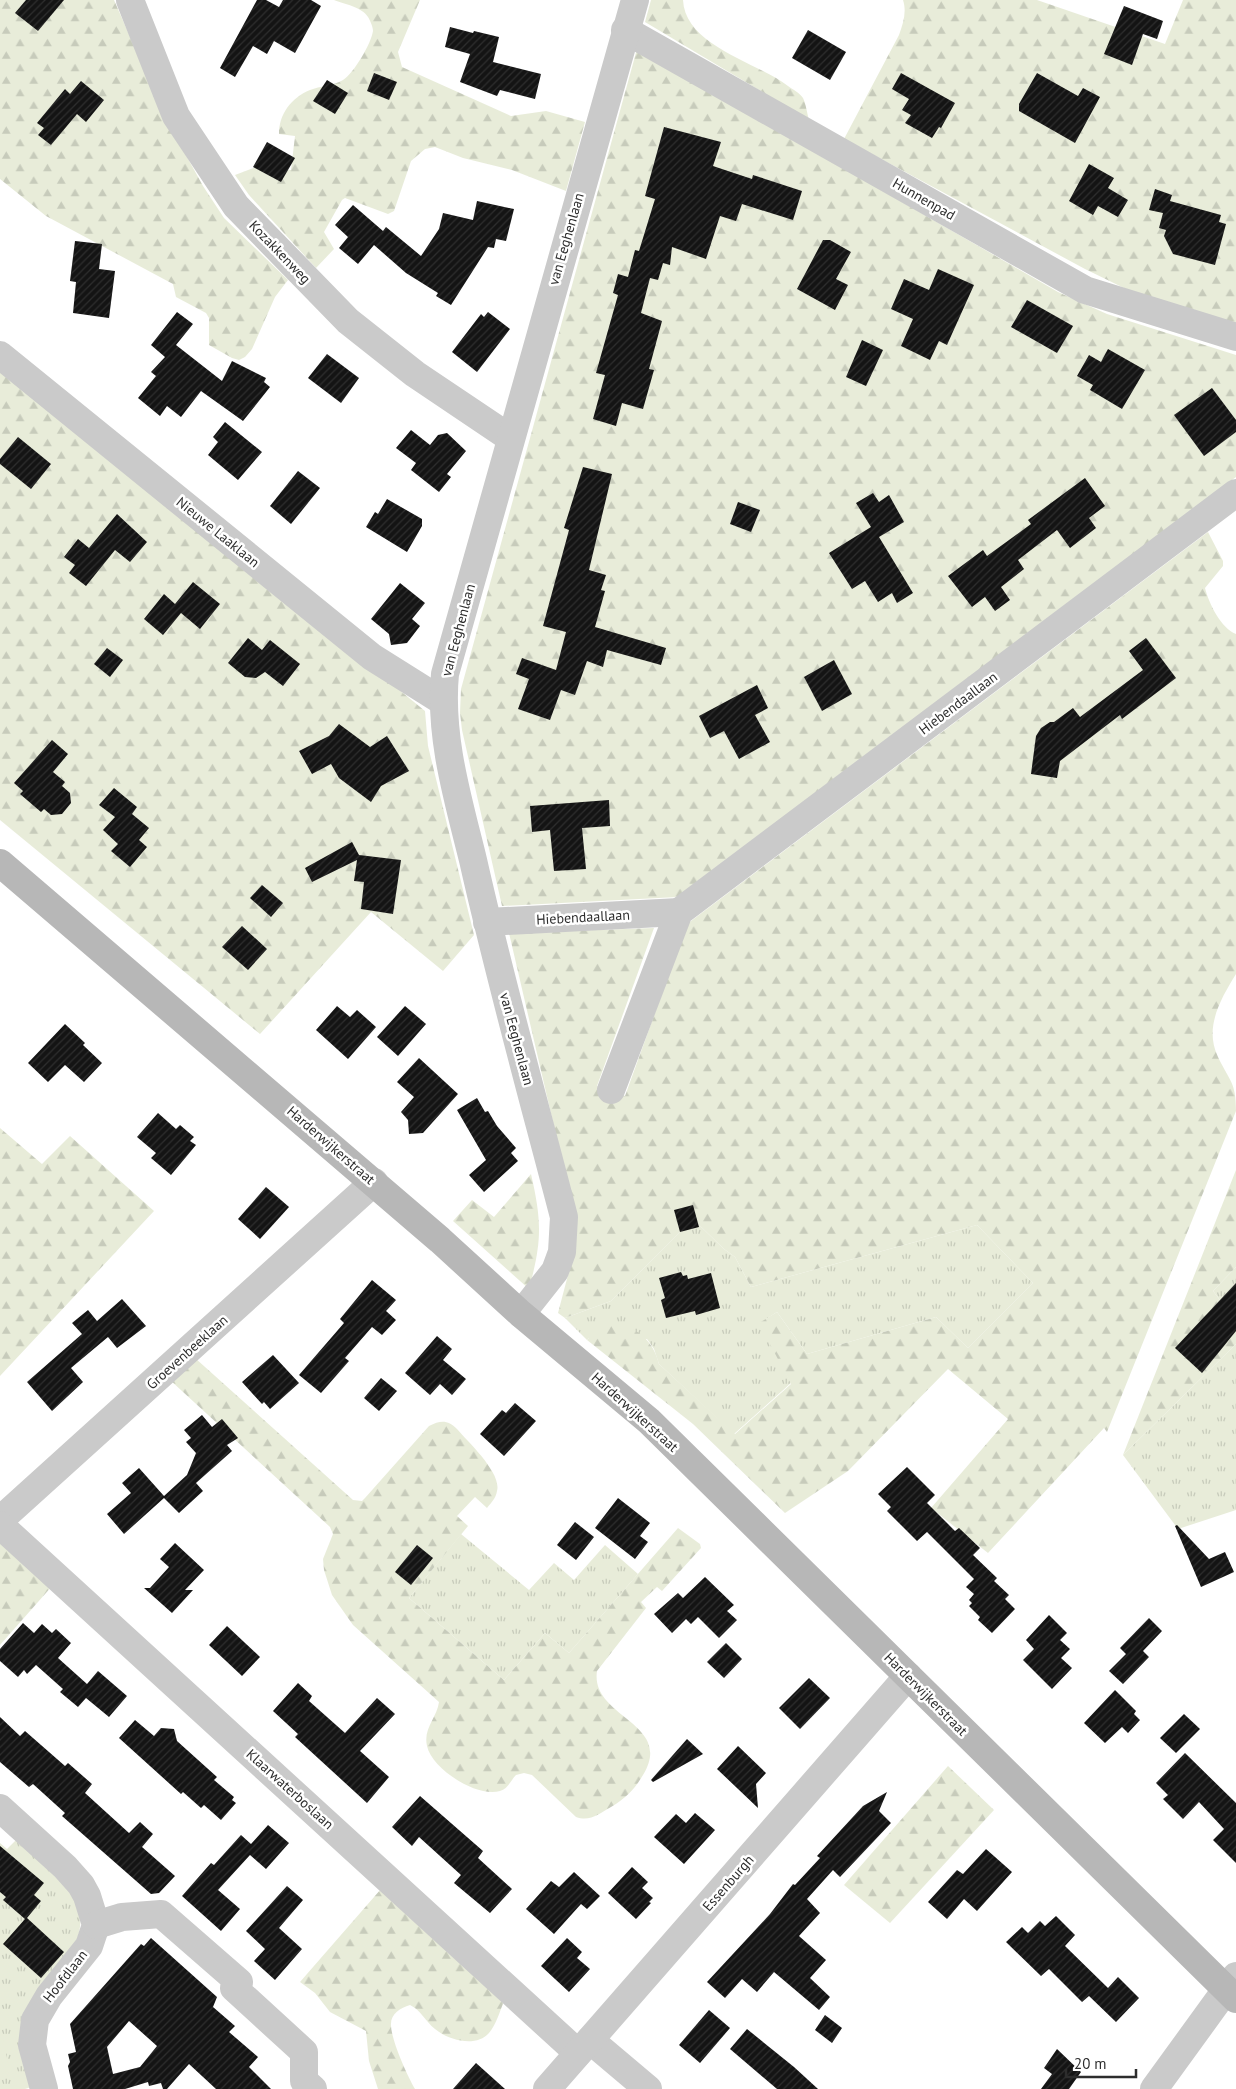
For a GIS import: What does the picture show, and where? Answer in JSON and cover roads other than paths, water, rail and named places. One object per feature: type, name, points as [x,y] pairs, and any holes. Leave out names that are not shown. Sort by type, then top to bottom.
[{"type":"main road","name":"Harderwijkerstraat","points":[[0,863],[374,1182],[521,1314],[649,1421],[908,1676],[1233,1988]]},
{"type":"street","name":"van Eeghenlaan","points":[[521,1314],[555,1271],[562,1252],[564,1217],[487,922],[446,744],[442,701],[445,674],[635,0]]},
{"type":"street","name":"Kozakkenweg","points":[[137,4],[176,116],[236,206],[348,321],[415,374],[510,438]]},
{"type":"street","name":"Hunnenpad","points":[[625,30],[1085,290],[1236,337]]},
{"type":"street","name":"Nieuwe Laaklaan","points":[[0,354],[372,657],[442,701]]},
{"type":"street","name":"Hiebendaallaan","points":[[487,922],[679,912],[1236,493]]},
{"type":"street","points":[[611,1090],[679,912]]},
{"type":"street","name":"Groevenbeeklaan","points":[[0,1520],[374,1182]]},
{"type":"street","name":"Klaarwaterboslaan","points":[[0,1525],[584,2047],[648,2089]]},
{"type":"street","name":"Essenburgh","points":[[547,2089],[908,1676]]},
{"type":"street","points":[[0,1808],[70,1873],[87,1896],[96,1925],[122,1916],[161,1914],[239,1982],[234,1988],[304,2052],[304,2081],[313,2089]]},
{"type":"street","name":"Hoofdlaan","points":[[44,2089],[32,2046],[35,2020],[49,1996],[89,1946],[96,1925]]},
{"type":"street","points":[[1154,2089],[1233,1988]]}]
